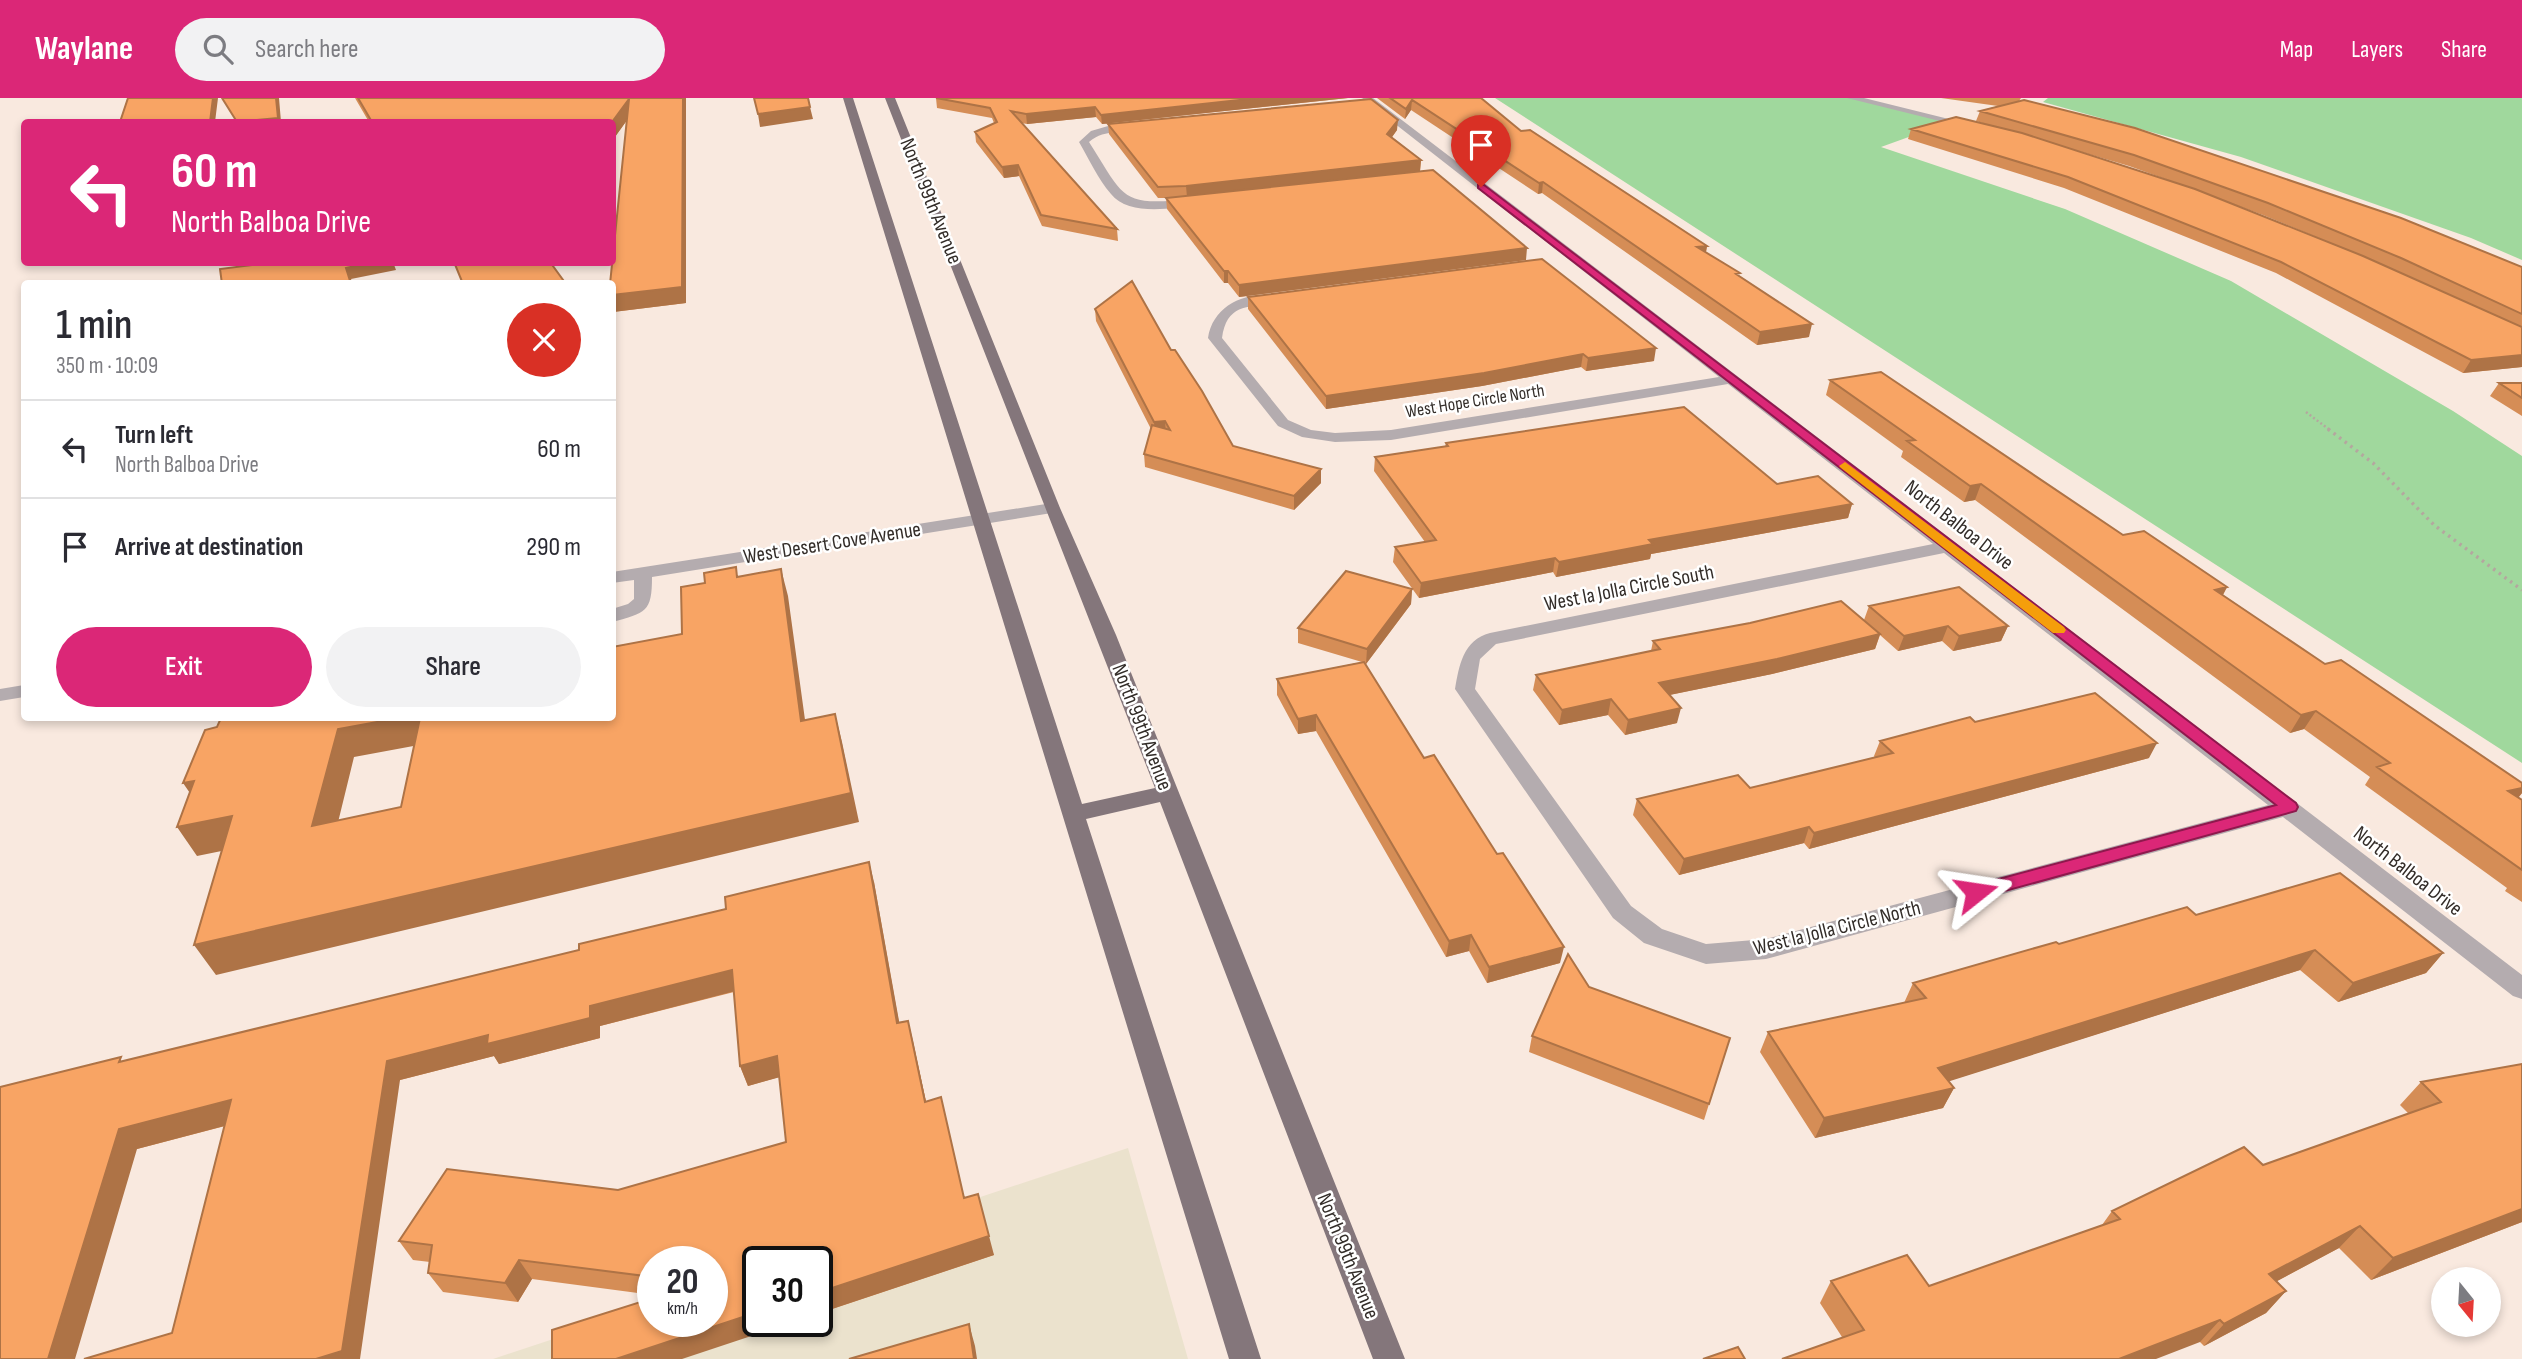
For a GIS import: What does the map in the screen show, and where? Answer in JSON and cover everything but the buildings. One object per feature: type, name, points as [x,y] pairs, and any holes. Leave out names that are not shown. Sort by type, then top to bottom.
[{"type":"main road","name":"North 99th Avenue","points":[[848,98],[1245,1359]]},
{"type":"main road","name":"North 99th Avenue","points":[[890,98],[1052,508],[1106,635],[1389,1359]]},
{"type":"main road","points":[[1072,814],[1167,793]]},
{"type":"street","points":[[1852,98],[1913,107],[1979,128]]},
{"type":"street","name":"North Balboa Drive","points":[[1367,102],[1568,261],[1733,379],[2522,989]]},
{"type":"street","points":[[1148,125],[1108,128],[1089,135],[1084,142],[1122,200],[1147,204],[1201,201]]},
{"type":"street","name":"West Hope Circle North","points":[[1294,296],[1240,303],[1226,310],[1215,325],[1215,338],[1283,423],[1296,431],[1352,438],[1391,435],[1733,379]]},
{"type":"street","name":"West Desert Cove Avenue","points":[[616,577],[1052,508]]},
{"type":"street","name":"West la Jolla Circle South","points":[[1531,786],[1465,689],[1470,657],[1490,639],[1950,546]]},
{"type":"street","points":[[616,614],[635,608],[643,600],[643,573]]},
{"type":"street","points":[[0,695],[21,692]]},
{"type":"street","name":"West la Jolla Circle North","points":[[1531,786],[1622,912],[1653,936],[1706,954],[1766,949],[2290,807]]},
{"type":"path","points":[[2306,412],[2373,463],[2434,525],[2522,590]]},
{"type":"shaded area","points":[[1128,1148],[1188,1359],[493,1359],[637,1311],[637,1337],[728,1337],[728,1321],[742,1321],[742,1337],[833,1337],[833,1246]]},
{"type":"green space","points":[[1495,98],[1852,98],[1953,121],[1881,147],[2065,209],[2231,281],[2453,411],[2522,456],[2522,763]]},
{"type":"green space","points":[[2048,98],[2522,98],[2522,260],[2471,238],[2241,157],[2043,102]]},
{"type":"slow traffic","points":[[1845,466],[2059,630]]},
{"type":"route","points":[[1481,187],[2290,807],[1976,892]]}]
